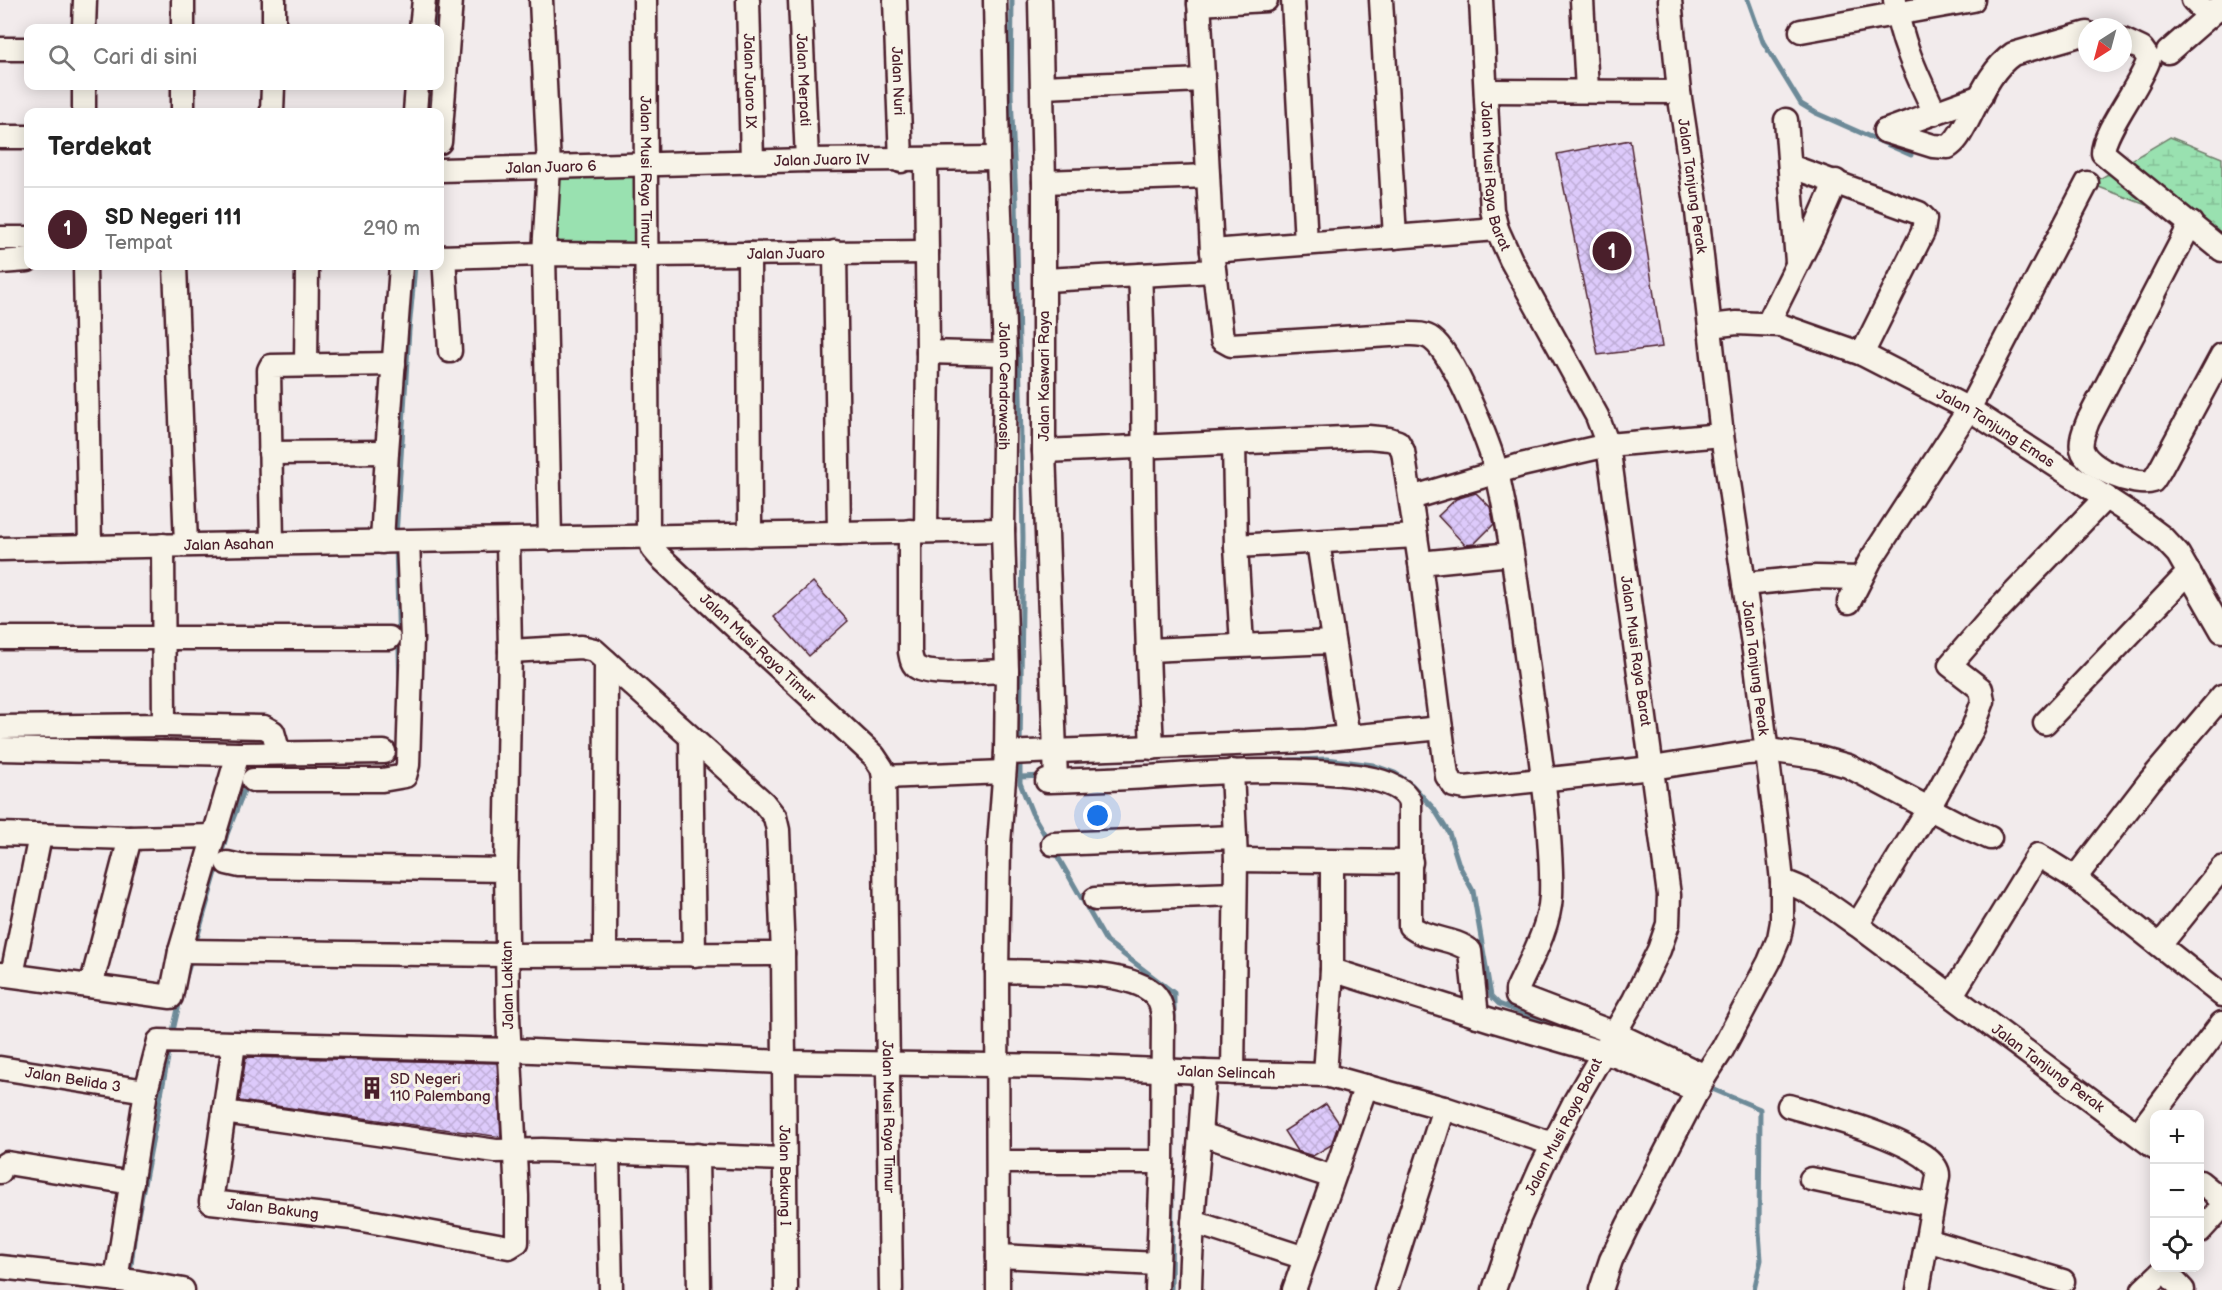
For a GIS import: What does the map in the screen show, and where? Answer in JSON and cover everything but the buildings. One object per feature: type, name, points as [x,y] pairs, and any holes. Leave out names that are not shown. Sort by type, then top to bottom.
[{"type":"street","points":[[84,24],[85,0]]},
{"type":"street","points":[[183,0],[183,24]]},
{"type":"street","points":[[274,0],[274,24]]},
{"type":"street","points":[[421,24],[424,0]]},
{"type":"street","points":[[443,108],[451,0]]},
{"type":"street","points":[[541,0],[549,166],[544,254],[550,539]]},
{"type":"street","name":"Jalan Musi Raya Timur","points":[[645,0],[646,514],[649,538],[653,549],[659,556],[874,756],[882,768],[890,1065],[891,1290]]},
{"type":"street","name":"Jalan Juaro IX","points":[[748,0],[752,161]]},
{"type":"street","name":"Jalan Merpati","points":[[800,0],[807,160]]},
{"type":"street","name":"Jalan Nuri","points":[[895,0],[901,161]]},
{"type":"street","name":"Jalan Cendrawasih","points":[[995,0],[1005,354],[1004,530],[1007,671],[1014,758],[999,844],[996,1066],[999,1162],[998,1290]]},
{"type":"street","name":"Jalan Kaswari Raya","points":[[1040,0],[1045,280],[1044,451],[1054,771]]},
{"type":"street","points":[[1266,0],[1199,2],[1213,261],[1222,340],[1227,344],[1418,333],[1437,343],[1451,365],[1476,415],[1496,473],[1511,554],[1544,780],[1551,898],[1547,918],[1517,990],[1517,995],[1608,1043],[1702,1083]]},
{"type":"street","points":[[1293,0],[1306,243]]},
{"type":"street","points":[[1381,0],[1395,237]]},
{"type":"street","name":"Jalan Musi Raya Barat","points":[[1481,0],[1492,210],[1497,229],[1511,260],[1592,406],[1608,446],[1669,895],[1668,924],[1659,950],[1553,1144],[1516,1225],[1494,1290]]},
{"type":"street","points":[[1582,0],[1587,90]]},
{"type":"street","name":"Jalan Tanjung Perak","points":[[1670,0],[1679,92],[1695,203],[1722,435],[1744,584],[1782,881],[1805,890],[1857,925],[2146,1141]]},
{"type":"street","points":[[1801,31],[1896,7],[1973,0]]},
{"type":"street","points":[[2168,52],[2216,11],[2193,0]]},
{"type":"street","points":[[1896,7],[1912,65],[1935,113]]},
{"type":"street","points":[[1981,96],[1885,131],[1933,146],[1948,147],[1959,138],[1997,67],[2013,54],[2078,36]]},
{"type":"street","points":[[2132,45],[2142,50],[2149,59],[2104,142],[2103,153],[2222,250]]},
{"type":"street","points":[[0,49],[24,49]]},
{"type":"street","points":[[1043,87],[1203,80]]},
{"type":"street","points":[[84,90],[84,108]]},
{"type":"street","points":[[183,90],[183,108]]},
{"type":"street","points":[[272,108],[273,90]]},
{"type":"street","points":[[415,108],[417,90]]},
{"type":"street","points":[[1486,91],[1679,92]]},
{"type":"street","points":[[1786,120],[1797,268]]},
{"type":"street","points":[[0,137],[24,137]]},
{"type":"street","name":"Jalan Juaro IV","points":[[647,166],[752,161],[901,161],[998,158]]},
{"type":"street","points":[[926,160],[928,352],[910,652],[914,665],[920,669],[937,672],[1007,671]]},
{"type":"street","name":"Jalan Juaro 6","points":[[447,169],[647,166]]},
{"type":"street","points":[[1790,166],[1919,213],[1926,222],[1862,354]]},
{"type":"street","points":[[1044,182],[1208,176]]},
{"type":"street","points":[[1768,323],[1797,268],[1836,181]]},
{"type":"street","points":[[1849,602],[1861,578],[1969,409],[2087,183]]},
{"type":"street","points":[[2191,224],[2088,421],[2082,441],[2084,454],[2112,474],[2128,481],[2141,483],[2153,481],[2222,355]]},
{"type":"street","points":[[1045,280],[1140,275],[1306,243],[1497,229]]},
{"type":"street","points":[[0,238],[24,238]]},
{"type":"street","points":[[835,252],[839,533]]},
{"type":"street","name":"Jalan Juaro","points":[[444,257],[544,254],[927,252]]},
{"type":"street","points":[[749,254],[750,535]]},
{"type":"street","points":[[0,262],[24,260]]},
{"type":"street","points":[[86,270],[90,547]]},
{"type":"street","points":[[164,725],[164,639],[174,544],[175,270]]},
{"type":"street","points":[[306,364],[307,270]]},
{"type":"street","points":[[253,780],[382,780],[405,776],[408,765],[412,638],[395,542],[387,452],[401,270]]},
{"type":"street","points":[[443,270],[450,351]]},
{"type":"street","points":[[1140,275],[1144,348],[1148,650],[1152,748]]},
{"type":"street","name":"Jalan Tanjung Emas","points":[[1710,326],[1768,323],[1780,325],[1862,354],[1969,409],[2106,497],[2162,537],[2178,554],[2221,627]]},
{"type":"street","points":[[928,352],[1005,354]]},
{"type":"street","points":[[272,543],[269,369],[271,366],[394,364]]},
{"type":"street","points":[[1411,498],[1555,457],[1608,446],[1722,435]]},
{"type":"street","points":[[1044,451],[1368,437],[1398,442],[1403,451],[1411,498],[1447,776],[1454,786],[1465,788],[1652,768],[1766,751],[1836,762],[1990,838]]},
{"type":"street","points":[[1234,443],[1236,546],[1242,645]]},
{"type":"street","points":[[270,453],[387,452]]},
{"type":"street","points":[[1857,925],[1929,808],[1972,728],[1983,700],[1981,690],[1950,665],[1996,612],[2106,497]]},
{"type":"street","name":"Jalan Asahan","points":[[0,549],[1004,530]]},
{"type":"street","points":[[1236,546],[1416,536]]},
{"type":"street","name":"Jalan Lakitan","points":[[508,540],[510,651],[506,870],[510,1050],[890,1065]]},
{"type":"street","points":[[1318,542],[1348,737]]},
{"type":"street","points":[[1420,563],[1511,554]]},
{"type":"street","points":[[2045,723],[2189,572]]},
{"type":"street","points":[[1744,584],[1816,577],[1861,578]]},
{"type":"street","points":[[0,638],[389,638]]},
{"type":"street","points":[[1148,650],[1333,642]]},
{"type":"street","name":"Jalan Bakung I","points":[[510,651],[589,647],[764,803],[775,817],[778,830],[783,954],[786,1290]]},
{"type":"street","points":[[605,954],[606,661]]},
{"type":"street","points":[[2075,878],[2149,782],[2222,696]]},
{"type":"street","points":[[0,727],[264,726],[273,732],[279,753]]},
{"type":"street","points":[[884,777],[1014,758],[1054,771],[1232,771],[1300,757],[1348,737],[1441,728]]},
{"type":"street","points":[[691,738],[694,954]]},
{"type":"street","points":[[1054,771],[1152,748],[1300,757],[1341,774],[1378,781],[1406,794],[1410,804],[1410,926],[1417,931],[1462,946],[1470,951],[1477,1016]]},
{"type":"street","points":[[0,749],[238,754],[384,752]]},
{"type":"street","points":[[40,836],[6,974],[171,997],[238,754]]},
{"type":"street","points":[[1232,771],[1236,860],[1233,1073]]},
{"type":"street","points":[[0,834],[130,838],[214,836]]},
{"type":"street","points":[[1053,844],[1235,837]]},
{"type":"street","points":[[91,986],[130,838]]},
{"type":"street","points":[[1952,995],[2038,855],[2075,878],[2222,995]]},
{"type":"street","points":[[1236,860],[1411,862]]},
{"type":"street","points":[[1325,1075],[1332,970],[1332,862]]},
{"type":"street","points":[[227,863],[240,866],[506,870]]},
{"type":"street","points":[[2160,945],[2222,868]]},
{"type":"street","points":[[1601,1290],[1611,1260],[1628,1225],[1702,1083],[1769,962],[1779,938],[1782,922],[1782,881]]},
{"type":"street","points":[[1095,899],[1235,894]]},
{"type":"street","points":[[182,951],[507,955],[783,954]]},
{"type":"street","points":[[1332,970],[1477,1016],[1608,1043]]},
{"type":"street","points":[[997,971],[1123,978],[1147,988],[1155,994],[1161,1004],[1166,1070],[1157,1290]]},
{"type":"street","points":[[2146,1141],[2222,1023]]},
{"type":"street","points":[[126,1281],[132,1183],[146,1091],[159,1041],[510,1050],[515,1151]]},
{"type":"street","points":[[234,1044],[224,1112],[484,1149],[785,1159]]},
{"type":"street","name":"Jalan Selincah","points":[[890,1065],[1064,1066],[1325,1075],[1444,1108],[1553,1144]]},
{"type":"street","name":"Jalan Belida 3","points":[[0,1068],[146,1091]]},
{"type":"street","points":[[1190,1290],[1201,1134],[1199,1072]]},
{"type":"street","points":[[1294,1290],[1366,1086]]},
{"type":"street","points":[[1789,1106],[1868,1130],[1924,1155],[1936,1165],[1939,1172],[1918,1290]]},
{"type":"street","points":[[1386,1290],[1444,1108]]},
{"type":"street","name":"Jalan Bakung","points":[[224,1112],[211,1202],[352,1218],[509,1247],[515,1244],[518,1237],[515,1151]]},
{"type":"street","points":[[1201,1134],[1334,1177]]},
{"type":"street","points":[[608,1152],[610,1290]]},
{"type":"street","points":[[697,1155],[699,1290]]},
{"type":"street","points":[[999,1162],[1162,1162]]},
{"type":"street","points":[[0,1172],[1,1167],[8,1163],[132,1183]]},
{"type":"street","points":[[1811,1179],[1932,1205]]},
{"type":"street","points":[[2204,1186],[2222,1200]]},
{"type":"street","points":[[2204,1226],[2222,1208]]},
{"type":"street","points":[[1193,1222],[1305,1258]]},
{"type":"street","points":[[1927,1240],[2063,1281]]},
{"type":"street","points":[[998,1256],[1157,1264]]},
{"type":"street","points":[[0,1267],[126,1281],[183,1290]]},
{"type":"street","points":[[2143,1290],[2162,1272]]},
{"type":"street","points":[[2168,1272],[2183,1290]]},
{"type":"green space","points":[[2170,137],[2222,158],[2222,234],[2091,184]]},
{"type":"green space","points":[[637,172],[641,248],[556,251],[554,174]]},
{"type":"waterway","points":[[434,24],[436,0]]},
{"type":"waterway","points":[[1012,0],[1011,95],[1016,201],[1023,538],[1020,747]]},
{"type":"waterway","points":[[1748,0],[1763,42],[1801,104],[1816,113],[1911,155]]},
{"type":"waterway","points":[[429,108],[431,90]]},
{"type":"waterway","points":[[396,536],[415,270]]},
{"type":"waterway","points":[[396,545],[400,686]]},
{"type":"waterway","points":[[1020,757],[1020,783],[1032,813],[1049,842]]},
{"type":"waterway","points":[[1290,760],[1327,759],[1373,765],[1395,773],[1411,784],[1434,809],[1449,833],[1459,865],[1473,891],[1491,996],[1499,1004],[1580,1035]]},
{"type":"waterway","points":[[1020,777],[1044,776]]},
{"type":"waterway","points":[[195,945],[227,834],[247,783]]},
{"type":"waterway","points":[[1054,850],[1106,941],[1174,993],[1174,1021]]},
{"type":"waterway","points":[[185,980],[192,957]]},
{"type":"waterway","points":[[172,1035],[180,1000]]},
{"type":"waterway","points":[[130,1274],[135,1232],[170,1047]]},
{"type":"waterway","points":[[1705,1086],[1760,1109],[1759,1232],[1761,1260],[1754,1290]]},
{"type":"waterway","points":[[1171,1290],[1172,1193]]},
{"type":"place","name":"SD Negeri 111","points":[[1612,251]]},
{"type":"place","name":"SD Negeri 110 Palembang","points":[[372,1088]]}]
